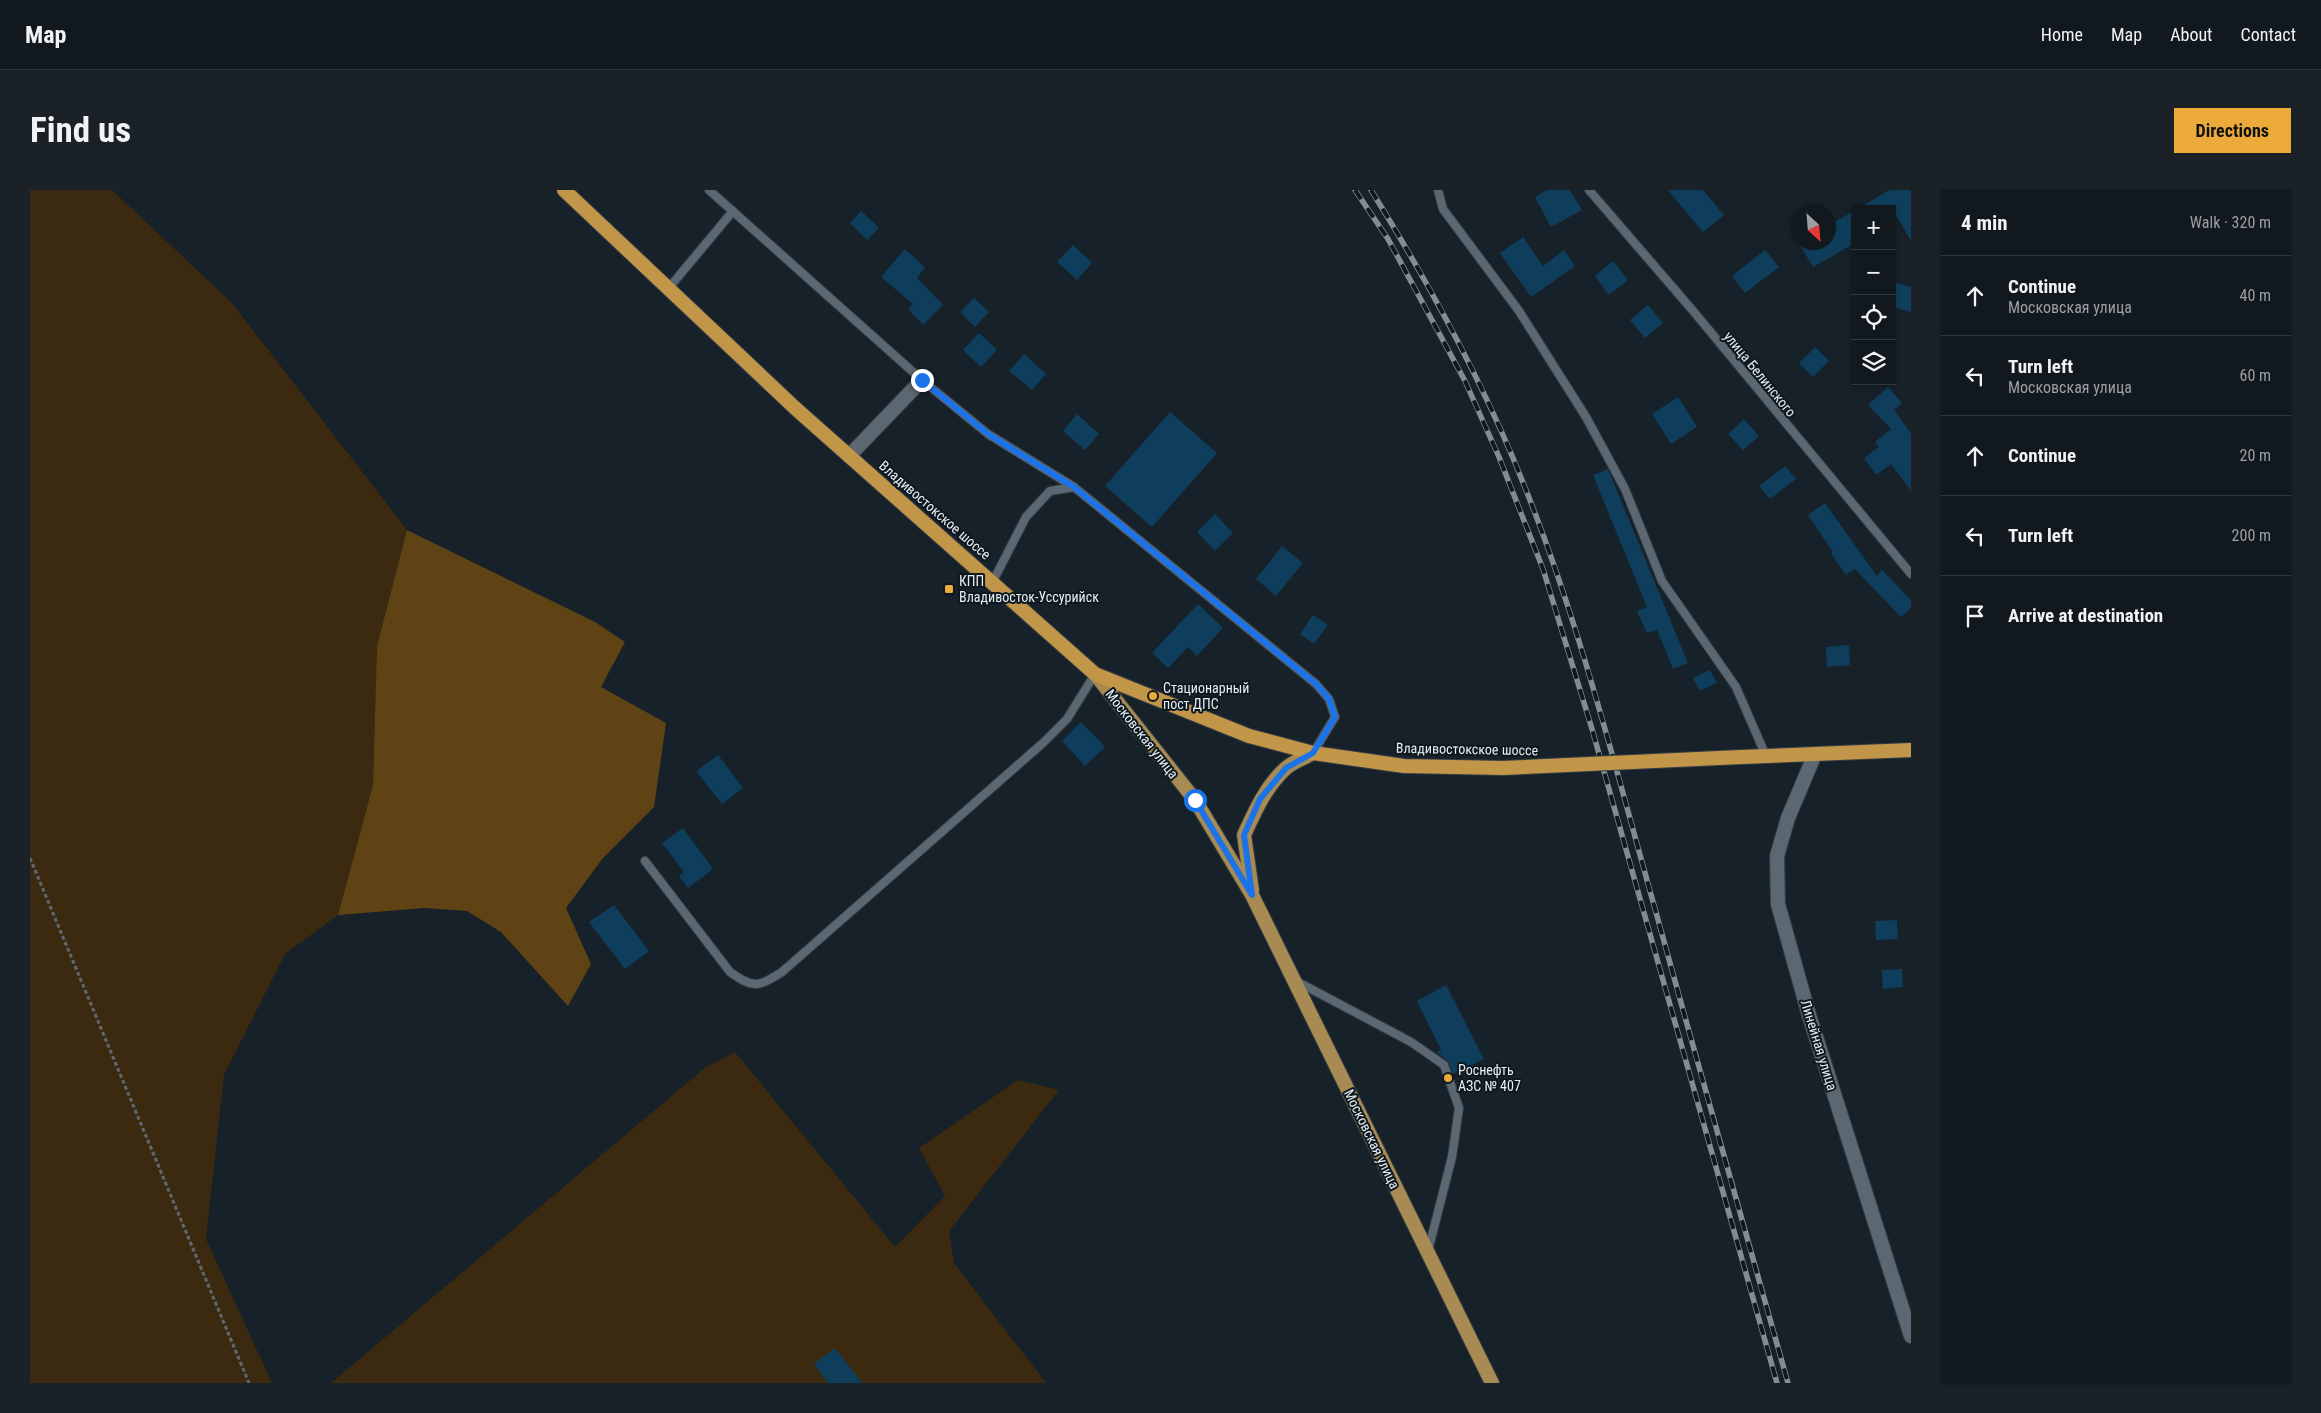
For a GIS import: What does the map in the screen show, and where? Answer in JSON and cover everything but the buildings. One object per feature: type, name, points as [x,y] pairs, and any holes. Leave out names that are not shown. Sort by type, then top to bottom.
[{"type":"highway","name":"Владивостокское шоссе","points":[[564,190],[848,456],[1095,674],[1248,736],[1313,753],[1404,766],[1503,768],[1911,750]]},
{"type":"main road","name":"Московская улица","points":[[1095,674],[1195,800],[1252,895],[1492,1383]]},
{"type":"main road","name":"Московская улица","points":[[1252,895],[1244,835],[1260,799],[1286,768],[1313,753]]},
{"type":"street","points":[[848,456],[922,380]]},
{"type":"street","name":"Линейная улица","points":[[1814,754],[1788,818],[1777,856],[1778,904],[1809,1015],[1911,1336]]},
{"type":"lane","points":[[709,190],[922,380],[988,434],[1074,487],[1316,684],[1329,699],[1335,717],[1313,753]]},
{"type":"lane","points":[[1438,190],[1443,209],[1518,311],[1586,417],[1625,489],[1662,581],[1736,688],[1766,756]]},
{"type":"lane","name":"улица Белинского","points":[[1588,190],[1694,312],[1911,574]]},
{"type":"lane","points":[[668,289],[734,212]]},
{"type":"lane","points":[[992,583],[1026,517],[1050,492],[1074,487]]},
{"type":"lane","points":[[645,861],[730,972],[748,984],[765,983],[782,972],[1044,742],[1067,718],[1095,674]]},
{"type":"lane","points":[[1294,980],[1411,1042],[1444,1065],[1459,1108],[1452,1157],[1428,1251]]},
{"type":"path","points":[[30,858],[249,1383]]},
{"type":"shaded area","points":[[30,190],[112,190],[232,303],[407,530],[377,646],[373,785],[338,915],[285,954],[224,1075],[206,1239],[272,1383],[30,1383]]},
{"type":"shaded area","points":[[407,530],[595,622],[625,642],[601,687],[666,723],[654,807],[603,858],[566,908],[591,964],[568,1006],[501,932],[467,911],[424,908],[338,915],[373,785],[377,646]]},
{"type":"shaded area","points":[[735,1052],[895,1247],[945,1196],[919,1148],[1018,1080],[1059,1090],[949,1231],[954,1263],[1046,1383],[331,1383],[706,1067]]},
{"type":"railway","points":[[1355,190],[1388,239],[1465,381],[1499,457],[1543,569],[1592,729],[1777,1383]]},
{"type":"railway","points":[[1371,190],[1435,299],[1493,412],[1546,542],[1597,701],[1788,1383]]},
{"type":"place","name":"КПП Владивосток-Уссурийск","points":[[949,589]]},
{"type":"place","name":"Стационарный пост ДПС","points":[[1153,696]]},
{"type":"place","name":"Роснефть АЗС № 407","points":[[1448,1078]]},
{"type":"route","points":[[922,380],[988,434],[1074,487],[1316,684],[1329,699],[1335,717],[1313,753],[1286,768],[1260,799],[1244,835],[1252,895],[1195,800]]}]
